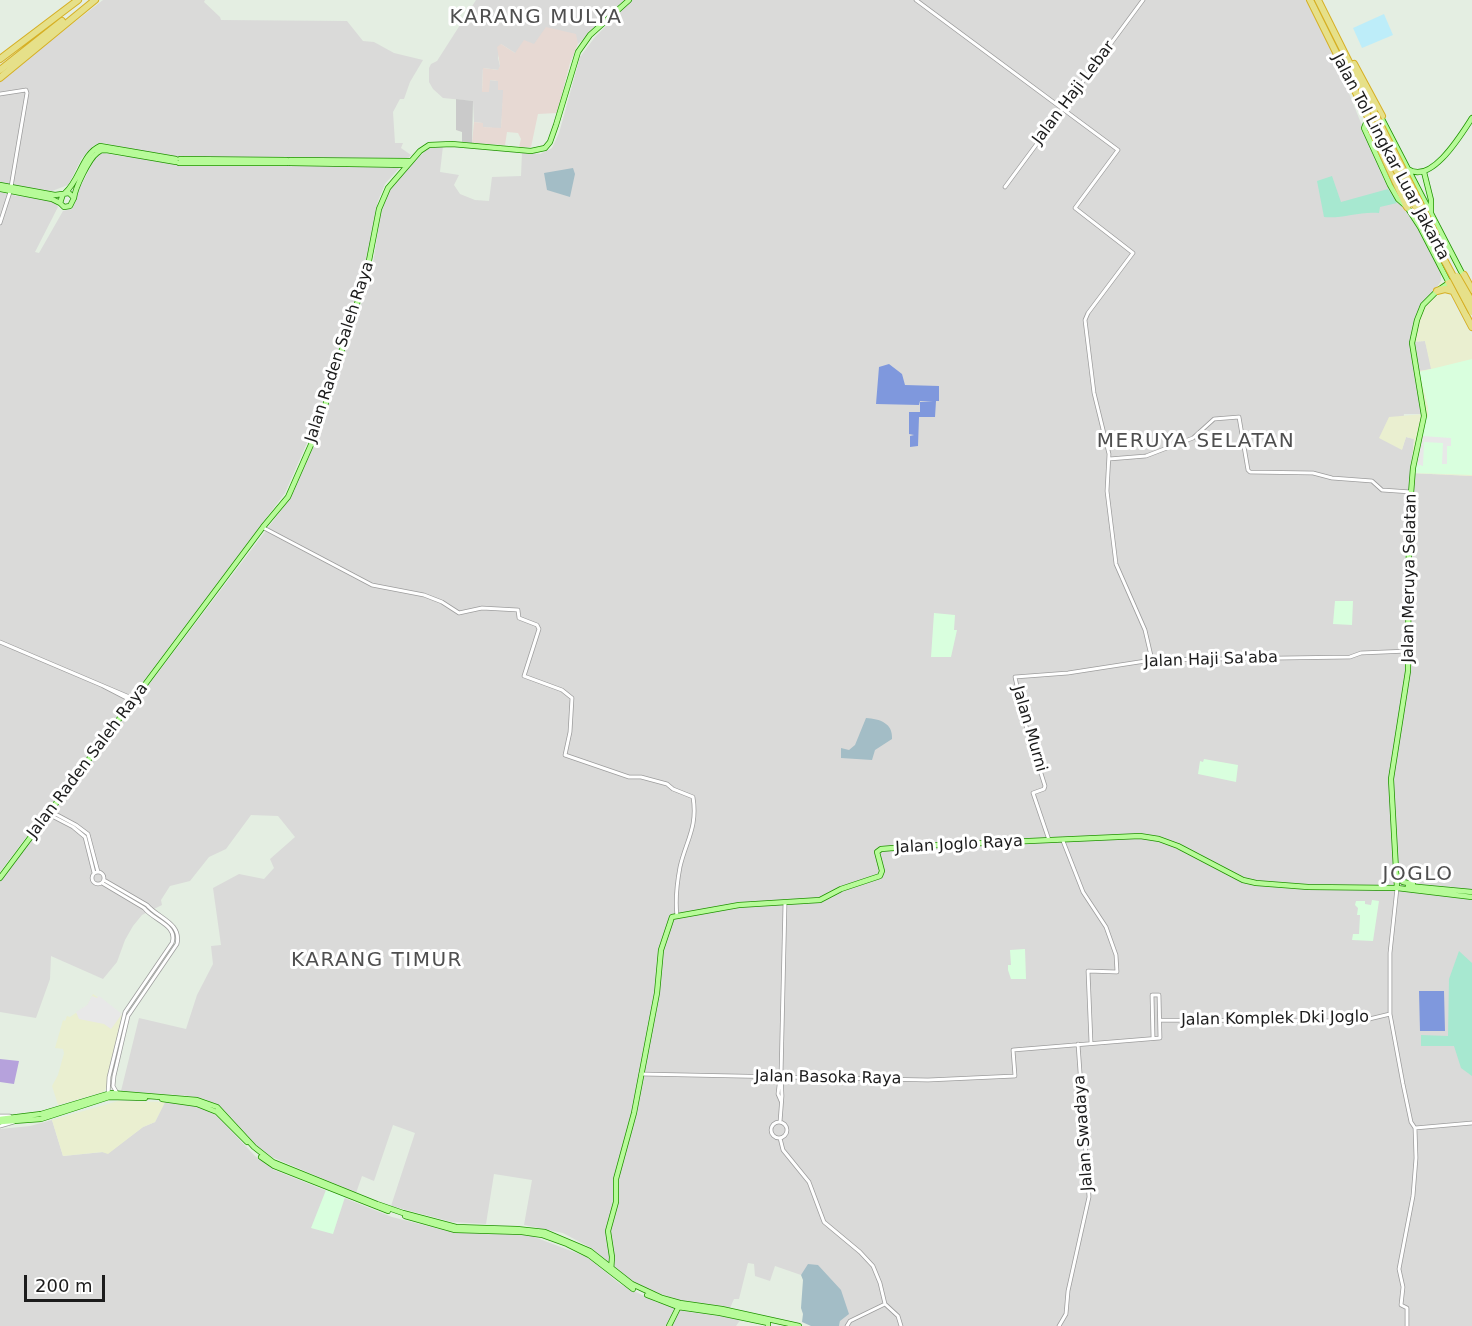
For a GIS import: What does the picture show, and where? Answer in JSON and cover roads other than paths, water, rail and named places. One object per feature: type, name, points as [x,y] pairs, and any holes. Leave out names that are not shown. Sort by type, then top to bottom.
[{"type":"highway","points":[[0,59],[78,0]]},
{"type":"highway","points":[[0,70],[89,0]]},
{"type":"highway","points":[[0,78],[95,0]]},
{"type":"highway","name":"Jalan Tol Lingkar Luar Jakarta","points":[[1310,0],[1367,114],[1472,312]]},
{"type":"highway","name":"Jalan Tol Lingkar Luar Jakarta","points":[[1318,0],[1397,159],[1472,302]]},
{"type":"highway","points":[[0,54],[18,41],[38,31]]},
{"type":"highway","points":[[1337,38],[1348,53],[1381,117]]},
{"type":"highway","points":[[1367,114],[1372,131],[1407,207]]},
{"type":"highway","points":[[1463,273],[1472,291]]},
{"type":"highway","points":[[1446,278],[1472,327]]},
{"type":"highway","points":[[1439,290],[1453,291]]},
{"type":"main road","name":"Jalan Raden Saleh Raya","points":[[0,878],[263,527],[288,497],[321,422],[331,383],[366,276],[379,209],[386,190],[408,163],[425,147],[438,143],[531,151],[545,148],[554,131],[578,52],[601,24],[629,0]]},
{"type":"main road","points":[[1381,117],[1463,273]]},
{"type":"main road","points":[[1406,168],[1415,172],[1424,172],[1447,153],[1472,118]]},
{"type":"main road","points":[[1365,124],[1364,128],[1389,182],[1398,199],[1407,207],[1446,278],[1439,290]]},
{"type":"main road","points":[[60,203],[64,194],[72,187],[90,153],[100,146],[178,161]]},
{"type":"main road","points":[[0,187],[52,199],[64,207],[70,206],[75,190],[93,156],[99,151],[106,150],[178,161],[408,163]]},
{"type":"main road","points":[[1424,172],[1431,200],[1431,214]]},
{"type":"main road","points":[[11,190],[69,193],[74,198]]},
{"type":"main road","name":"Jalan Meruya Selatan","points":[[1397,888],[1391,779],[1407,675],[1408,545],[1411,492],[1424,416],[1412,343],[1421,309],[1439,290],[1446,278],[1463,273]]},
{"type":"main road","name":"Jalan Joglo Raya","points":[[677,915],[739,905],[823,900],[841,889],[880,876],[882,871],[877,852],[881,849],[1150,837],[1178,846],[1250,882],[1308,887],[1397,888],[1472,897]]},
{"type":"main road","points":[[1396,870],[1399,879],[1403,882],[1420,887]]},
{"type":"main road","name":"Jalan Joglo Raya","points":[[1397,888],[1404,886],[1472,892]]},
{"type":"main road","points":[[611,1267],[608,1231],[616,1202],[616,1179],[634,1113],[657,993],[662,950],[670,920],[677,915]]},
{"type":"main road","points":[[0,1121],[41,1114],[117,1093],[185,1098],[208,1103],[225,1114],[266,1157],[328,1186],[403,1213],[462,1228],[523,1229],[545,1232],[584,1247],[636,1287],[679,1305],[722,1309],[768,1322],[799,1326]]},
{"type":"main road","points":[[108,1096],[172,1100],[207,1107],[220,1114],[269,1163],[414,1220],[455,1230],[542,1235],[579,1249],[611,1267],[618,1274]]},
{"type":"main road","points":[[602,1259],[607,1256],[610,1249]]},
{"type":"main road","points":[[669,1326],[679,1305]]},
{"type":"main road","points":[[774,1326],[786,1323]]},
{"type":"street","name":"Jalan Haji Lebar","points":[[1005,187],[1143,0]]},
{"type":"street","points":[[919,1],[1118,150],[1075,208],[1134,253],[1085,320],[1094,393],[1108,448],[1107,491],[1116,564],[1145,630],[1152,660]]},
{"type":"street","points":[[0,94],[21,90],[26,90],[27,93],[11,190],[0,223]]},
{"type":"street","points":[[1109,459],[1146,456],[1193,438],[1214,419],[1239,417],[1248,470],[1251,472],[1312,472],[1332,478],[1372,481],[1382,490],[1411,492]]},
{"type":"street","points":[[263,527],[372,585],[424,595],[442,602],[456,612],[482,608],[519,610],[519,618],[529,620],[539,627],[524,675],[562,690],[573,700],[565,755],[629,777],[641,777],[667,784],[679,792],[693,796],[693,828],[681,866],[676,898],[677,915]]},
{"type":"street","points":[[0,642],[133,700]]},
{"type":"street","name":"Jalan Haji Sa'aba","points":[[1015,677],[1068,673],[1152,660],[1350,657],[1361,653],[1408,651]]},
{"type":"street","name":"Jalan Murni","points":[[1015,677],[1025,723],[1045,786],[1044,789],[1033,793],[1049,841]]},
{"type":"street","points":[[49,812],[87,835],[96,873]]},
{"type":"street","points":[[1063,841],[1083,892],[1106,927],[1116,955],[1117,972],[1088,971],[1091,1043]]},
{"type":"street","points":[[96,873],[103,875],[103,881]]},
{"type":"street","points":[[96,873],[92,877],[93,882],[98,884],[103,881]]},
{"type":"street","points":[[103,881],[170,928],[173,931],[174,940],[125,1012],[107,1086],[108,1096]]},
{"type":"street","points":[[1397,888],[1390,953],[1390,1014],[1411,1122],[1415,1128],[1414,1186],[1399,1269],[1403,1287],[1401,1305],[1407,1308],[1407,1326]]},
{"type":"street","points":[[780,1122],[785,902]]},
{"type":"street","points":[[1078,1044],[1160,1038],[1160,995],[1152,995],[1153,1038]]},
{"type":"street","name":"Jalan Komplek Dki Joglo","points":[[1160,1020],[1361,1021],[1390,1014]]},
{"type":"street","name":"Jalan Basoka Raya","points":[[641,1074],[928,1080],[1015,1076],[1013,1050],[1078,1044]]},
{"type":"street","name":"Jalan Swadaya","points":[[1059,1326],[1066,1314],[1068,1291],[1089,1197],[1078,1044]]},
{"type":"street","points":[[115,1057],[113,1083],[117,1093]]},
{"type":"street","points":[[780,1122],[787,1129],[787,1134],[780,1138],[774,1137],[771,1131],[773,1126],[780,1122]]},
{"type":"street","points":[[1415,1128],[1472,1123]]},
{"type":"street","points":[[780,1138],[783,1150],[809,1182],[823,1221],[873,1266],[880,1282],[885,1304],[898,1316],[901,1326]]},
{"type":"street","points":[[847,1326],[850,1321],[885,1304]]},
{"type":"district","name":"KARANG MULYA","points":[[536,18]]},
{"type":"district","name":"MERUYA SELATAN","points":[[1196,442]]},
{"type":"district","name":"JOGLO","points":[[1418,875]]},
{"type":"district","name":"KARANG TIMUR","points":[[377,961]]}]
